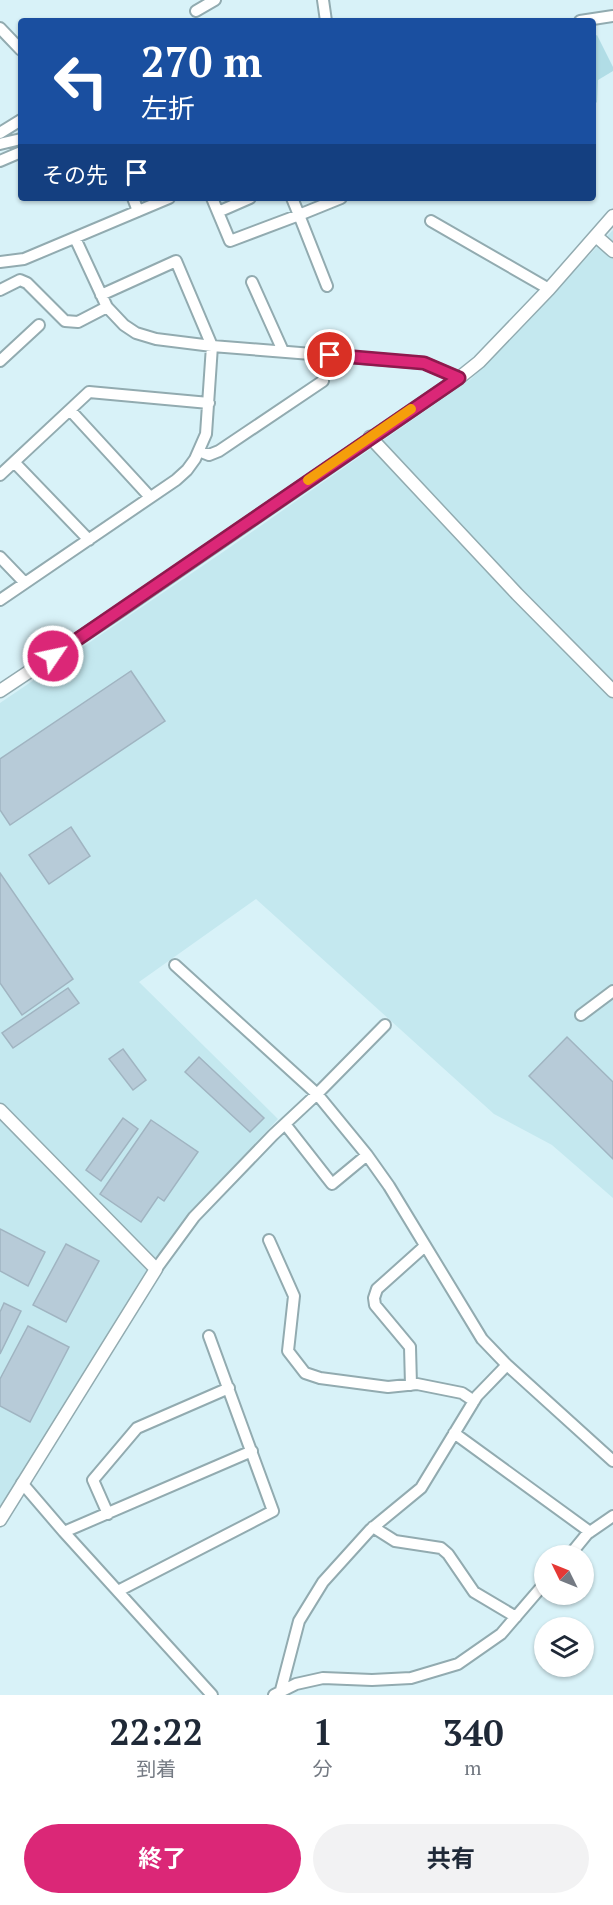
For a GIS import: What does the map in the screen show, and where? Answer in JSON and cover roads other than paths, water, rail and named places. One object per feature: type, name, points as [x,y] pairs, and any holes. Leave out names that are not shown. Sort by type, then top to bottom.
[{"type":"street","points":[[196,11],[215,0]]},
{"type":"street","points":[[323,0],[326,18]]},
{"type":"street","points":[[596,19],[613,16]]},
{"type":"street","points":[[0,28],[18,47]]},
{"type":"street","points":[[0,133],[18,122]]},
{"type":"street","points":[[0,144],[18,140]]},
{"type":"street","points":[[0,161],[18,153]]},
{"type":"street","points":[[134,201],[138,211]]},
{"type":"street","points":[[0,262],[24,259],[161,201]]},
{"type":"street","points":[[213,201],[230,242],[334,201]]},
{"type":"street","points":[[218,212],[243,201]]},
{"type":"street","points":[[293,201],[327,286]]},
{"type":"street","points":[[0,691],[459,378],[479,362],[549,289],[613,216]]},
{"type":"street","points":[[431,221],[549,289]]},
{"type":"street","points":[[596,236],[613,251]]},
{"type":"street","points":[[75,238],[107,307],[124,325],[136,333],[156,339],[212,346],[424,363],[459,378]]},
{"type":"street","points":[[0,600],[187,470],[199,452],[206,434],[212,346],[176,261],[101,295]]},
{"type":"street","points":[[0,290],[20,280],[27,283],[65,321],[78,322],[107,307]]},
{"type":"street","points":[[252,282],[284,351]]},
{"type":"street","points":[[0,361],[39,325]]},
{"type":"street","points":[[199,452],[209,455],[219,452],[323,381]]},
{"type":"street","points":[[0,475],[89,392],[209,403]]},
{"type":"street","points":[[70,410],[150,497]]},
{"type":"street","points":[[370,437],[517,594],[613,691]]},
{"type":"street","points":[[14,462],[89,540]]},
{"type":"street","points":[[0,557],[25,583]]},
{"type":"street","points":[[175,964],[317,1094],[389,1186],[482,1339],[507,1365],[613,1461]]},
{"type":"street","points":[[581,1015],[613,991]]},
{"type":"street","points":[[0,1520],[156,1269],[194,1217],[385,1025]]},
{"type":"street","points":[[0,1110],[156,1269]]},
{"type":"street","points":[[285,1124],[332,1184],[367,1155]]},
{"type":"street","points":[[269,1240],[294,1296],[288,1351],[305,1373],[320,1378],[388,1387],[417,1384],[462,1393],[474,1401]]},
{"type":"street","points":[[411,1385],[410,1347],[375,1305],[374,1298],[377,1289],[425,1246]]},
{"type":"street","points":[[118,1591],[273,1511],[209,1336]]},
{"type":"street","points":[[277,1693],[299,1621],[323,1582],[373,1527],[422,1488],[474,1401],[507,1365]]},
{"type":"street","points":[[108,1514],[93,1480],[137,1428],[229,1388]]},
{"type":"street","points":[[454,1433],[590,1532]]},
{"type":"street","points":[[64,1532],[252,1451]]},
{"type":"street","points":[[22,1483],[212,1695]]},
{"type":"street","points":[[579,1545],[590,1532],[613,1516]]},
{"type":"street","points":[[373,1527],[396,1541],[441,1548],[448,1554],[467,1585],[474,1592],[516,1617]]},
{"type":"street","points":[[277,1693],[296,1684],[323,1678],[372,1680],[411,1678],[458,1664],[501,1634],[534,1596]]}]
